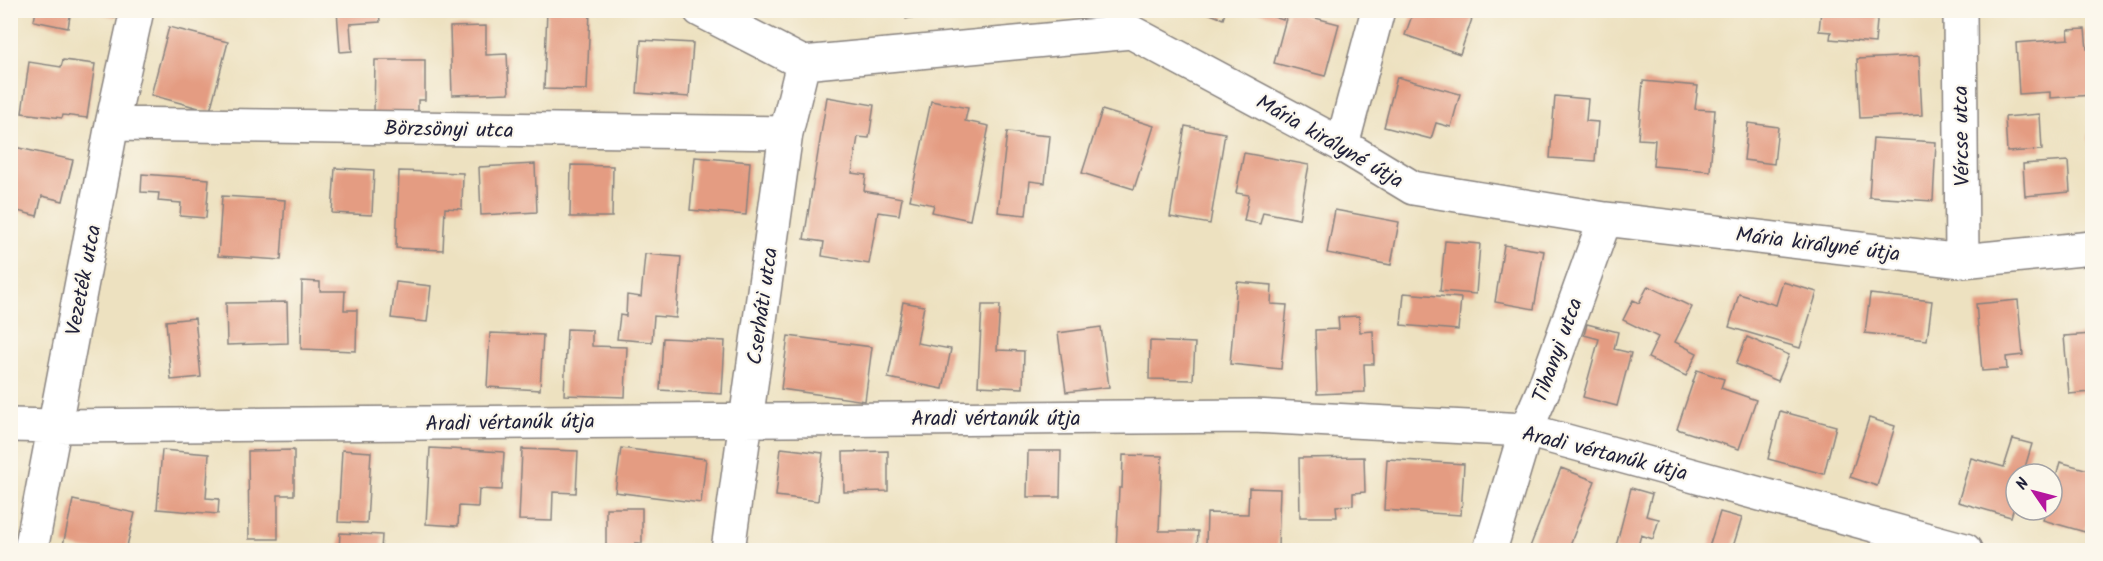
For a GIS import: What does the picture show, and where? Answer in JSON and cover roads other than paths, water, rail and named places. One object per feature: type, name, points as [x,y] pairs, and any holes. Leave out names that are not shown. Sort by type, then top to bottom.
[{"type":"street","name":"Vezeték utca","points":[[31,550],[112,124],[137,10]]},
{"type":"street","points":[[700,10],[803,63]]},
{"type":"street","points":[[1342,145],[1378,10]]},
{"type":"street","name":"Vércse utca","points":[[1960,10],[1962,261]]},
{"type":"street","name":"Mária királyné útja","points":[[803,63],[1134,21],[1413,188],[1605,219],[1962,261],[2092,248]]},
{"type":"street","name":"Cserháti utca","points":[[728,550],[786,134],[803,63]]},
{"type":"street","name":"Börzsönyi utca","points":[[112,124],[786,134]]},
{"type":"street","name":"Tihanyi utca","points":[[1490,550],[1526,430],[1545,386],[1605,219]]},
{"type":"street","name":"Aradi vértanúk útja","points":[[10,425],[1253,416],[1526,430],[1965,550]]}]
